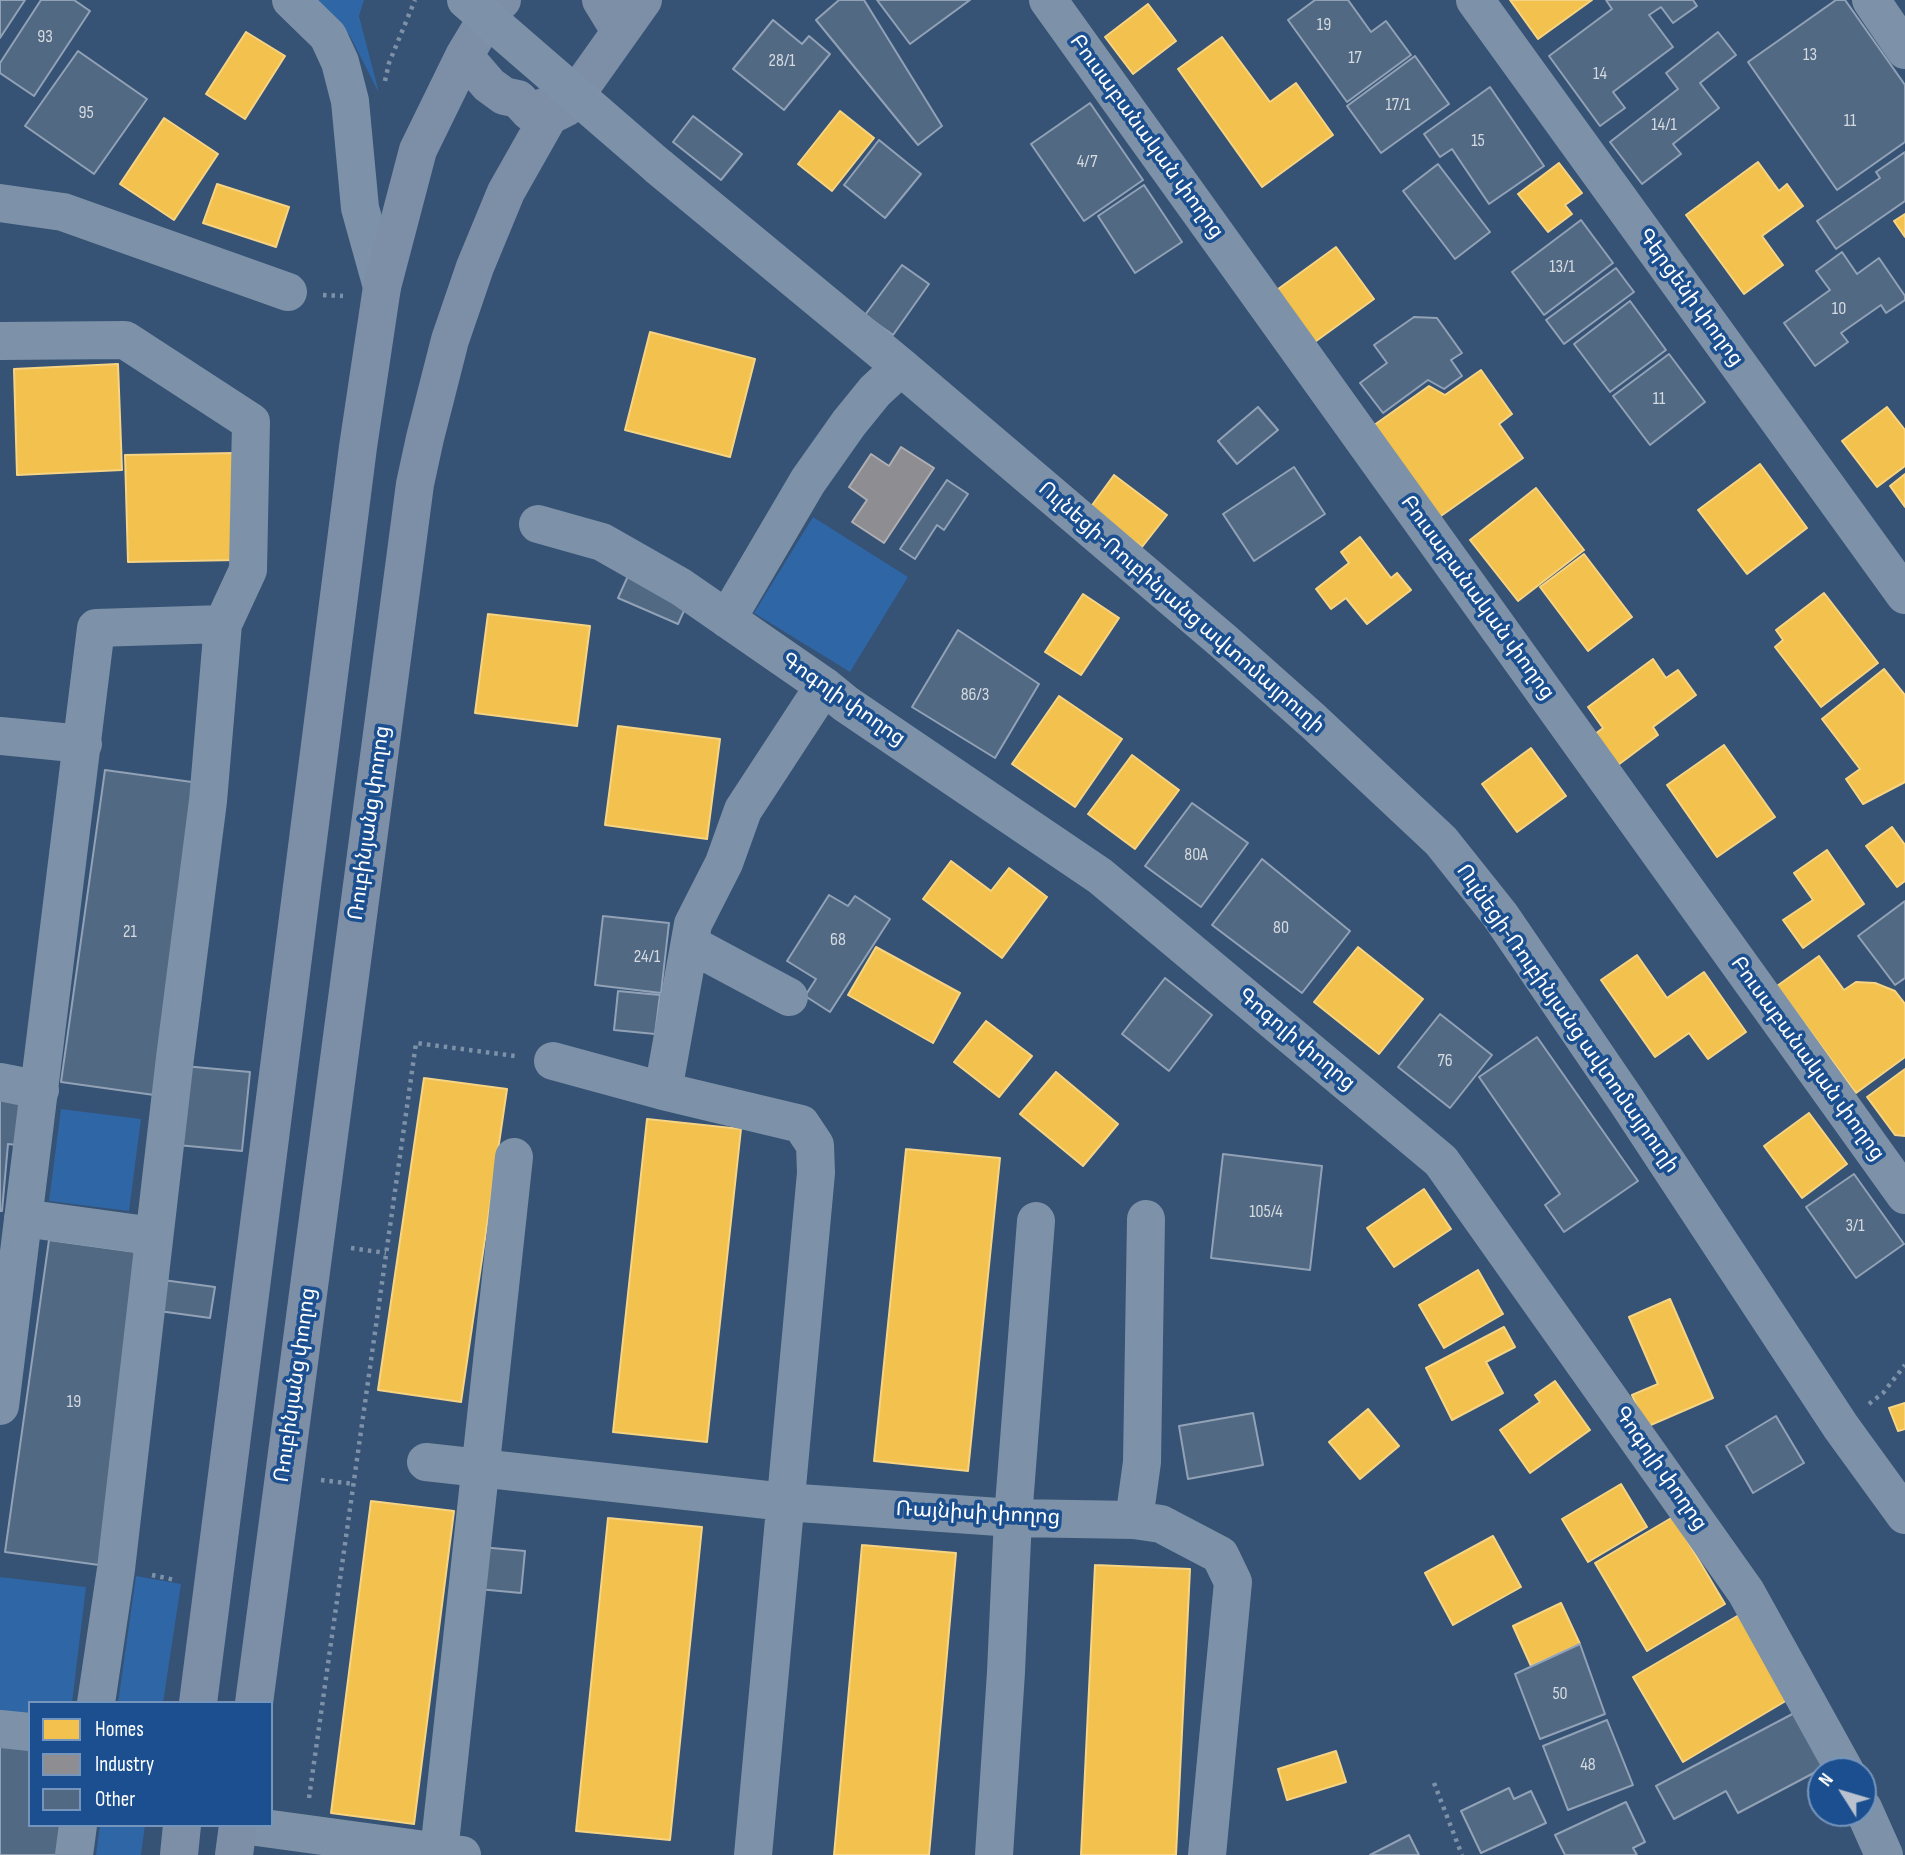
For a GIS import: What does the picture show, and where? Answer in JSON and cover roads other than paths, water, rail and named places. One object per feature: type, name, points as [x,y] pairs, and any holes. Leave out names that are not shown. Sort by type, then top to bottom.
[{"type":"main road","points":[[198,1701],[351,503],[382,288],[418,150],[464,56],[491,11],[502,0]]},
{"type":"main road","name":"Ռուբինյանց փողոց","points":[[254,1701],[415,484],[435,396],[450,340],[475,267],[506,192],[549,116],[567,107],[611,16],[643,0]]},
{"type":"main road","points":[[464,56],[489,85],[504,96],[518,99],[530,112],[547,106],[549,116]]},
{"type":"main road","points":[[179,1855],[183,1827]]},
{"type":"main road","points":[[234,1855],[240,1827]]},
{"type":"street","points":[[291,0],[328,36],[340,62],[350,101],[360,208],[382,288]]},
{"type":"street","name":"Ուլնեցի-Ռուբինյանց ավտոմայրուղի","points":[[466,0],[659,167],[901,367],[1223,641],[1441,841],[1500,915],[1619,1089],[1841,1427],[1905,1515]]},
{"type":"street","name":"Բուսաբանական փողոց","points":[[1048,0],[1905,1195]]},
{"type":"street","name":"Գերցենի փողոց","points":[[1475,0],[1905,595]]},
{"type":"street","points":[[1871,0],[1905,50]]},
{"type":"street","points":[[0,203],[63,212],[288,292]]},
{"type":"street","points":[[0,341],[125,340],[251,422],[248,570],[223,624],[208,801],[116,1569],[96,1701]]},
{"type":"street","points":[[727,619],[808,481],[875,391],[901,367]]},
{"type":"street","name":"Գոգոլի փողոց","points":[[538,524],[602,542],[681,587],[824,686],[846,705],[1100,876],[1441,1161],[1746,1592],[1837,1757]]},
{"type":"street","points":[[0,1406],[15,1231],[40,1090],[96,628],[223,624]]},
{"type":"street","points":[[663,1091],[693,924],[724,863],[743,810],[824,686]]},
{"type":"street","points":[[0,736],[83,744]]},
{"type":"street","points":[[690,944],[789,997]]},
{"type":"street","points":[[553,1061],[801,1124],[815,1144],[816,1173],[752,1855]]},
{"type":"street","points":[[0,1082],[40,1090]]},
{"type":"street","points":[[254,1827],[451,1853],[480,1469],[514,1157]]},
{"type":"street","points":[[1134,1520],[1142,1462],[1146,1219]]},
{"type":"street","points":[[994,1855],[1013,1518],[1036,1222]]},
{"type":"street","points":[[15,1231],[154,1236]]},
{"type":"street","name":"Ռայնիսի փողոց","points":[[426,1462],[785,1502],[1013,1518],[1134,1520],[1161,1524],[1220,1555],[1233,1582],[1207,1855]]},
{"type":"street","points":[[0,1729],[28,1732]]},
{"type":"street","points":[[74,1855],[78,1827]]},
{"type":"street","points":[[1871,1827],[1884,1855]]}]
